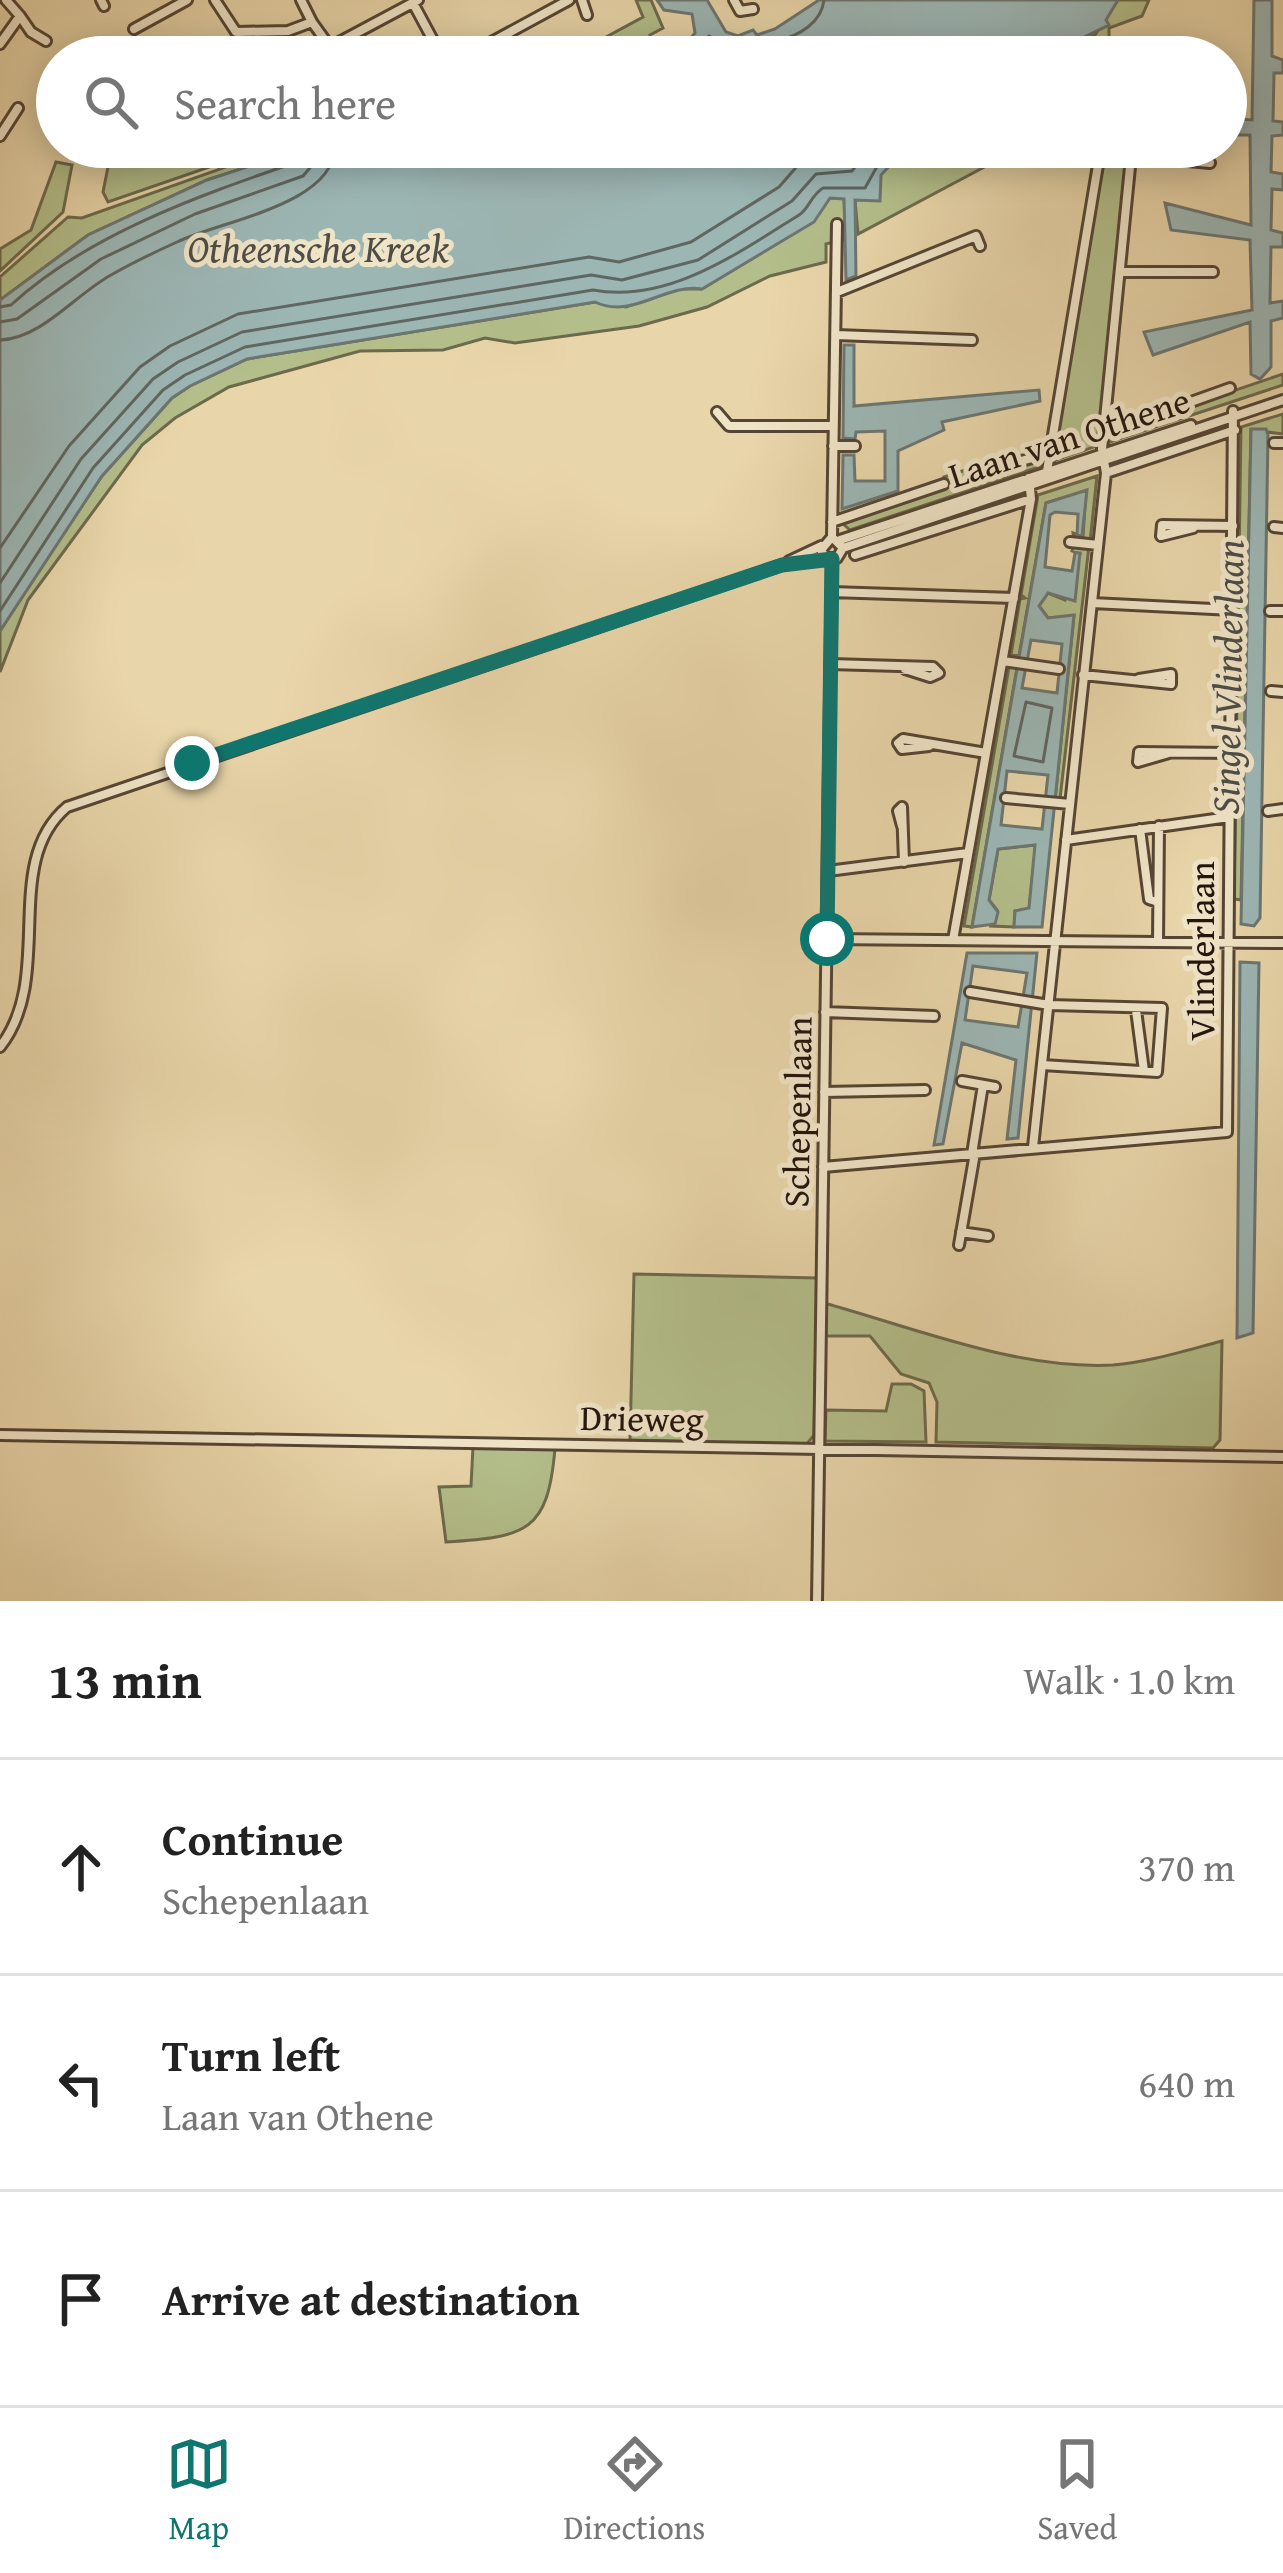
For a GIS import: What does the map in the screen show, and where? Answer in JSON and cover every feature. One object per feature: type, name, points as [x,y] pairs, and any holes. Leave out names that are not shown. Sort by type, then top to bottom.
[{"type":"street","points":[[6,0],[41,36]]},
{"type":"street","points":[[134,29],[187,0]]},
{"type":"street","points":[[215,0],[236,32],[288,31],[312,22]]},
{"type":"street","points":[[301,0],[322,36]]},
{"type":"street","points":[[503,36],[569,0]]},
{"type":"street","points":[[582,0],[587,15]]},
{"type":"street","points":[[734,0],[740,10],[753,9],[748,0]]},
{"type":"street","points":[[351,36],[416,2],[432,36]]},
{"type":"street","points":[[0,44],[20,16]]},
{"type":"street","points":[[0,136],[18,108]]},
{"type":"street","points":[[1046,476],[1096,168]]},
{"type":"street","points":[[823,1167],[1033,1148],[1043,1004],[1055,941],[1106,473],[1104,433],[1131,168]]},
{"type":"street","points":[[837,224],[832,522],[838,542]]},
{"type":"street","points":[[838,292],[976,236],[980,245]]},
{"type":"street","points":[[1121,272],[1213,272]]},
{"type":"street","points":[[836,335],[971,340]]},
{"type":"street","points":[[1104,433],[1231,388]]},
{"type":"street","name":"Laan van Othene","points":[[838,542],[1283,397]]},
{"type":"street","points":[[718,412],[729,426],[833,426]]},
{"type":"street","name":"Vlinderlaan","points":[[1033,1148],[1227,1132],[1233,414]]},
{"type":"street","name":"Laan van Othene","points":[[1106,473],[1235,430]]},
{"type":"street","points":[[833,446],[855,446]]},
{"type":"street","points":[[981,472],[1047,454]]},
{"type":"street","points":[[953,940],[1015,598],[1030,481]]},
{"type":"street","points":[[832,522],[944,484]]},
{"type":"street","name":"Laan van Othene","points":[[855,555],[1031,499]]},
{"type":"street","points":[[1193,528],[1233,526]]},
{"type":"street","points":[[873,534],[878,548]]},
{"type":"street","points":[[0,1047],[21,1010],[29,850],[48,821],[67,806],[826,554],[838,542]]},
{"type":"street","points":[[826,554],[838,542]]},
{"type":"street","points":[[1070,542],[1098,544]]},
{"type":"street","name":"Schepenlaan","points":[[817,1601],[831,592],[826,554]]},
{"type":"street","points":[[831,592],[1015,598]]},
{"type":"street","points":[[1092,604],[1233,610]]},
{"type":"street","points":[[1270,611],[1283,611]]},
{"type":"street","points":[[1003,661],[1059,669]]},
{"type":"street","points":[[830,664],[905,669]]},
{"type":"street","points":[[1084,675],[1139,679]]},
{"type":"street","points":[[1271,691],[1283,692]]},
{"type":"street","points":[[929,746],[986,753]]},
{"type":"street","points":[[1168,753],[1231,753]]},
{"type":"street","points":[[1006,798],[1070,804]]},
{"type":"street","points":[[1268,812],[1283,809]]},
{"type":"street","points":[[1066,840],[1229,817]]},
{"type":"street","points":[[902,826],[904,862]]},
{"type":"street","points":[[1158,942],[1159,826]]},
{"type":"street","points":[[1139,830],[1149,899],[1158,902]]},
{"type":"street","points":[[828,872],[968,853]]},
{"type":"street","points":[[827,939],[1283,943]]},
{"type":"street","points":[[970,992],[1043,1004],[1162,1008],[1157,1072],[1042,1065]]},
{"type":"street","points":[[1136,1010],[1144,1071]]},
{"type":"street","points":[[825,1012],[934,1016]]},
{"type":"street","points":[[962,1081],[995,1087]]},
{"type":"street","points":[[959,1245],[983,1085]]},
{"type":"street","points":[[824,1092],[925,1090]]},
{"type":"street","points":[[961,1232],[988,1236]]},
{"type":"street","name":"Drieweg","points":[[0,1435],[1283,1457]]},
{"type":"green space","points":[[636,0],[651,0],[663,28],[650,36],[608,36],[643,17]]},
{"type":"green space","points":[[1118,0],[1149,0],[1142,16],[1109,28],[1109,36],[1091,36]]},
{"type":"green space","points":[[54,168],[71,168],[63,212],[0,271],[0,249],[31,230]]},
{"type":"green space","points":[[108,168],[206,168],[108,202],[103,192]]},
{"type":"green space","points":[[223,168],[244,168],[88,235],[0,300],[0,277],[68,217],[82,218]]},
{"type":"green space","points":[[887,168],[982,168],[858,234],[855,200]]},
{"type":"green space","points":[[1101,168],[1128,168],[1097,446],[1050,462]]},
{"type":"green space","points":[[830,198],[844,198],[846,239],[826,244],[826,262],[770,276],[707,307],[639,326],[515,343],[485,338],[443,350],[360,351],[229,387],[175,418],[142,445],[28,600],[0,672],[0,631],[45,560],[102,476],[172,398],[190,386],[247,359],[595,302],[626,307],[680,289],[702,289],[807,225]]},
{"type":"green space","points":[[1283,374],[1283,385],[1107,443],[1109,433]]},
{"type":"green space","points":[[1283,414],[1283,434],[1251,430],[1241,900],[1234,899],[1241,427]]},
{"type":"green space","points":[[1040,457],[1042,466],[850,530],[841,522],[947,487],[944,477],[978,466],[981,475]]},
{"type":"green space","points":[[1097,476],[1090,542],[1074,539],[1073,533],[1083,536],[1086,491],[1046,503],[1019,656],[1011,655],[1020,599],[1025,598],[1021,595],[1038,495]]},
{"type":"green space","points":[[1074,546],[1089,546],[1060,799],[1055,800],[1074,616],[1048,618],[1039,606],[1048,593],[1065,600],[1080,554],[1072,551]]},
{"type":"green space","points":[[1009,667],[1017,668],[972,927],[964,926]]},
{"type":"green space","points":[[1036,845],[1029,909],[1015,911],[1014,927],[991,926],[997,910],[989,900],[998,849]]},
{"type":"green space","points":[[634,1274],[817,1278],[814,1435],[806,1445],[630,1440]]},
{"type":"green space","points":[[824,1303],[1003,1354],[1077,1365],[1140,1361],[1222,1341],[1220,1440],[1213,1448],[936,1442],[937,1402],[929,1383],[901,1374],[870,1336],[825,1336]]},
{"type":"green space","points":[[892,1384],[911,1384],[924,1391],[926,1442],[825,1441],[826,1410],[886,1411]]},
{"type":"green space","points":[[473,1447],[555,1448],[552,1476],[539,1513],[528,1525],[496,1537],[446,1542],[439,1487],[471,1486]]},
{"type":"water","points":[[657,0],[707,0],[726,32],[738,36],[692,36],[692,14],[664,10]]},
{"type":"water","points":[[819,0],[1118,0],[1106,20],[1109,25],[1086,36],[738,36],[775,29]]},
{"type":"water","points":[[1254,0],[1272,0],[1272,56],[1283,60],[1283,73],[1274,73],[1273,121],[1283,122],[1283,135],[1272,136],[1271,172],[1283,174],[1283,190],[1272,189],[1271,230],[1283,233],[1283,247],[1271,247],[1270,303],[1283,301],[1283,318],[1271,321],[1271,367],[1260,379],[1251,374],[1250,322],[1153,355],[1144,332],[1252,310],[1250,240],[1171,230],[1165,203],[1251,225],[1247,120],[1252,120]]},
{"type":"water","name":"Otheensche Kreek","points":[[244,168],[887,168],[881,175],[880,201],[855,200],[856,276],[846,280],[844,199],[830,198],[814,222],[702,289],[675,291],[622,307],[595,302],[247,359],[190,386],[172,398],[102,476],[0,631],[0,300],[88,235]]},
{"type":"water","points":[[844,345],[854,345],[854,406],[1039,390],[1040,401],[942,422],[944,430],[898,451],[898,491],[842,509],[843,455],[854,455],[855,481],[885,481],[885,431],[856,432],[855,439],[843,438]]},
{"type":"water","points":[[1251,429],[1266,429],[1268,435],[1260,918],[1254,926],[1241,924]]},
{"type":"water","points":[[1087,490],[1082,536],[1077,535],[1078,514],[1050,515],[1045,567],[1072,571],[1075,553],[1080,553],[1075,601],[1048,593],[1039,606],[1048,618],[1074,615],[1042,927],[1014,927],[1015,911],[1029,908],[1035,845],[998,849],[989,900],[998,912],[995,924],[972,927],[1046,503]],"holes":[[[1031,640],[1062,644],[1057,693],[1022,688]],[[1007,771],[1048,775],[1042,829],[1001,825]]]},
{"type":"water","points":[[967,953],[1037,953],[1018,1138],[1007,1139],[1016,1060],[962,1043],[943,1144],[934,1145]],"holes":[[[973,966],[1027,973],[1018,1027],[965,1020]]]},
{"type":"water","points":[[1240,962],[1259,963],[1253,1333],[1237,1338]]},
{"type":"route","points":[[192,763],[782,565],[824,556],[832,559],[827,939]]},
{"type":"water label","name":"Singel Vlinderlaan","points":[[1227,677]]}]
